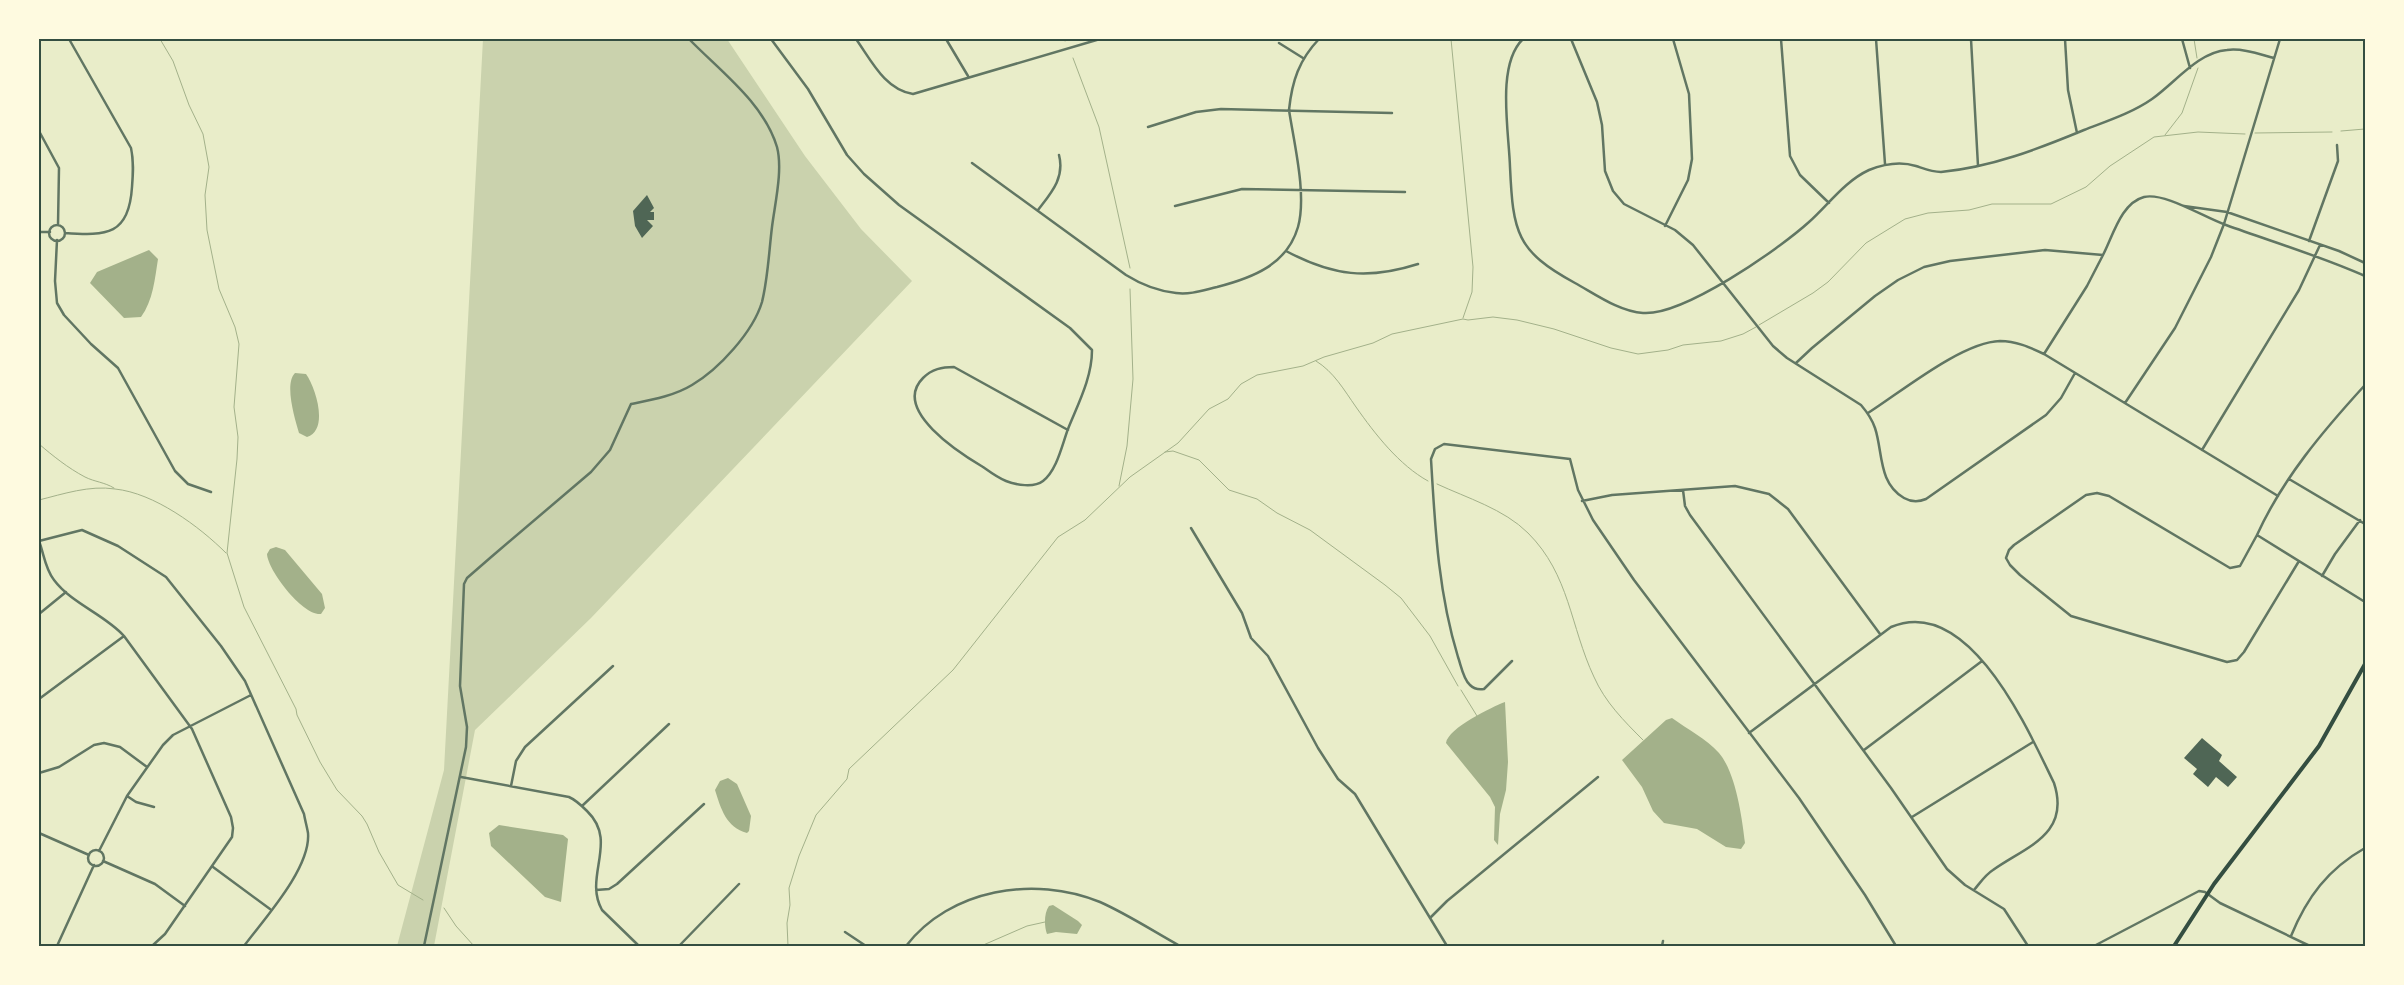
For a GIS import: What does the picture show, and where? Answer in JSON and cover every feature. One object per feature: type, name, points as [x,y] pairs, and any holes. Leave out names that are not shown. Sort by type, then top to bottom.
[{"type":"main road","points":[[2174,946],[2208,894],[2319,746],[2365,664]]},
{"type":"street","points":[[65,233],[101,234],[114,229],[123,222],[129,213],[131,204],[133,160],[132,148],[69,39]]},
{"type":"street","points":[[424,946],[467,737],[459,668],[464,584],[467,578],[591,472],[610,450],[631,404],[657,399],[691,386],[733,350],[752,323],[762,302],[778,183],[777,148],[767,125],[752,102],[690,39]]},
{"type":"street","points":[[771,39],[808,89],[847,155],[864,174],[926,226],[1070,328],[1092,350],[1092,364],[1087,380],[1068,430],[1055,464],[1043,481],[1034,484],[1005,481],[953,449],[921,415],[916,402],[916,391],[920,381],[927,374],[943,367],[954,368],[1068,430]]},
{"type":"street","points":[[856,39],[886,80],[902,92],[913,94],[1100,39]]},
{"type":"street","points":[[946,39],[968,77]]},
{"type":"street","points":[[972,163],[1128,276],[1147,286],[1167,292],[1190,293],[1248,278],[1270,266],[1286,251],[1297,231],[1302,204],[1289,110],[1293,82],[1303,58],[1319,39]]},
{"type":"street","points":[[1523,39],[1515,48],[1508,63],[1508,108],[1511,197],[1515,219],[1524,244],[1537,260],[1589,290],[1638,313],[1654,313],[1671,309],[1696,298],[1723,282],[1783,244],[1856,178],[1885,164],[1907,164],[1936,172],[1978,166],[2013,157],[2138,107],[2190,68],[2223,50],[2234,50],[2274,58]]},
{"type":"street","points":[[1571,39],[1590,82],[1600,113],[1605,171],[1609,184],[1624,204],[1666,226],[1693,244],[1759,331],[1773,346],[1796,364],[1851,397],[1868,413],[1876,430],[1883,469],[1891,487],[1907,499],[1923,500],[2046,415],[2061,398],[2075,373]]},
{"type":"street","points":[[1666,226],[1688,180],[1692,159],[1689,94],[1673,39]]},
{"type":"street","points":[[1781,39],[1790,156],[1800,175],[1829,203]]},
{"type":"street","points":[[1876,39],[1885,164]]},
{"type":"street","points":[[1971,39],[1978,166]]},
{"type":"street","points":[[2065,39],[2068,90],[2077,133]]},
{"type":"street","points":[[2182,39],[2190,68]]},
{"type":"street","points":[[2125,403],[2175,328],[2198,285],[2224,224],[2280,39]]},
{"type":"street","points":[[1279,43],[1303,58]]},
{"type":"street","points":[[1148,126],[1208,110],[1234,108],[1392,113]]},
{"type":"street","points":[[39,130],[59,168],[58,225]]},
{"type":"street","points":[[2309,241],[2338,161],[2337,145]]},
{"type":"street","points":[[1038,210],[1060,176],[1062,167],[1059,155]]},
{"type":"street","points":[[1175,206],[1242,190],[1405,192]]},
{"type":"street","points":[[2044,354],[2087,286],[2124,213],[2136,201],[2152,196],[2181,205],[2224,224],[2316,256],[2365,276]]},
{"type":"street","points":[[2181,205],[2227,212],[2365,263]]},
{"type":"street","points":[[58,225],[62,226],[65,233],[62,239],[57,240],[51,237],[50,232],[51,228],[58,225]]},
{"type":"street","points":[[39,232],[50,232]]},
{"type":"street","points":[[57,240],[55,296],[60,309],[91,344],[118,368],[175,471],[188,484],[211,492]]},
{"type":"street","points":[[2202,450],[2299,290],[2320,245]]},
{"type":"street","points":[[1796,364],[1812,348],[1875,296],[1898,280],[1924,267],[1950,261],[2045,250],[2104,254]]},
{"type":"street","points":[[1286,251],[1317,266],[1352,274],[1387,273],[1418,264]]},
{"type":"street","points":[[1868,413],[1950,359],[1977,345],[2009,342],[2025,345],[2044,354],[2278,496]]},
{"type":"street","points":[[2299,561],[2244,652],[2236,660],[2227,662],[2071,616],[2020,575],[2006,558],[2009,550],[2014,545],[2086,495],[2094,493],[2109,496],[2230,568],[2240,566],[2289,479],[2322,432],[2365,386]]},
{"type":"street","points":[[1512,661],[1484,689],[1476,689],[1467,681],[1451,633],[1435,532],[1432,454],[1439,445],[1452,444],[1570,459],[1582,501],[1621,562],[1820,830],[1865,894],[1896,946]]},
{"type":"street","points":[[2289,479],[2365,524]]},
{"type":"street","points":[[1582,501],[1612,495],[1743,487],[1769,494],[1788,509],[1880,634]]},
{"type":"street","points":[[1682,490],[1685,506],[1690,515],[1864,750],[1947,869],[1960,882],[2004,909],[2028,946]]},
{"type":"street","points":[[2322,576],[2335,554],[2360,520]]},
{"type":"street","points":[[1191,528],[1242,613],[1251,638],[1268,656],[1318,748],[1338,779],[1355,794],[1447,946]]},
{"type":"street","points":[[152,946],[165,934],[232,837],[231,816],[190,726],[124,636],[102,616],[66,592],[54,580],[46,566],[39,541],[82,530],[118,546],[166,577],[221,646],[245,681],[304,814],[308,834],[303,860],[244,946]]},
{"type":"street","points":[[2257,535],[2365,602]]},
{"type":"street","points":[[39,614],[66,592]]},
{"type":"street","points":[[1749,733],[1880,634],[1906,622],[1927,622],[1954,635],[1982,661],[2006,692],[2055,788],[2057,804],[2052,821],[2038,843],[1993,870],[1974,890]]},
{"type":"street","points":[[39,699],[124,636]]},
{"type":"street","points":[[1864,750],[1982,661]]},
{"type":"street","points":[[511,786],[516,762],[525,747],[613,666]]},
{"type":"street","points":[[99,851],[128,796],[147,767],[173,735],[251,695]]},
{"type":"street","points":[[582,806],[669,724]]},
{"type":"street","points":[[39,773],[58,767],[94,745],[104,742],[120,747],[147,767]]},
{"type":"street","points":[[1912,817],[2033,742]]},
{"type":"street","points":[[460,777],[569,796],[582,806],[594,818],[602,836],[596,890],[602,910],[639,946]]},
{"type":"street","points":[[1430,918],[1447,901],[1598,777]]},
{"type":"street","points":[[128,796],[136,802],[154,807]]},
{"type":"street","points":[[596,890],[609,889],[617,884],[704,804]]},
{"type":"street","points":[[39,832],[89,855]]},
{"type":"street","points":[[2291,937],[2304,906],[2320,883],[2341,863],[2365,848]]},
{"type":"street","points":[[93,851],[99,851],[104,855],[104,861],[100,865],[94,865],[90,863],[89,855],[93,851]]},
{"type":"street","points":[[104,861],[155,884],[185,906]]},
{"type":"street","points":[[57,946],[94,865]]},
{"type":"street","points":[[213,867],[270,909]]},
{"type":"street","points":[[680,946],[739,884]]},
{"type":"street","points":[[906,946],[930,921],[966,901],[995,892],[1026,889],[1059,892],[1099,902],[1180,946]]},
{"type":"street","points":[[2094,946],[2193,892],[2199,891],[2310,946]]},
{"type":"street","points":[[845,932],[866,946]]},
{"type":"street","points":[[1662,946],[1663,941]]},
{"type":"shaded area","points":[[483,39],[727,39],[805,156],[861,229],[912,281],[591,618],[475,730],[434,946],[397,946],[444,770]]},
{"type":"shaded area","points":[[149,250],[158,259],[153,289],[148,304],[141,317],[124,318],[90,283],[97,272]]},
{"type":"shaded area","points":[[295,373],[306,374],[317,398],[318,426],[314,433],[307,437],[299,433],[291,402],[290,385]]},
{"type":"shaded area","points":[[276,547],[285,550],[322,594],[325,608],[321,614],[314,613],[305,608],[296,600],[273,571],[267,554],[270,549]]},
{"type":"shaded area","points":[[1505,702],[1508,762],[1506,790],[1500,814],[1498,845],[1494,840],[1495,807],[1490,797],[1446,743],[1454,731],[1462,725],[1481,713]]},
{"type":"shaded area","points":[[1672,718],[1709,743],[1725,762],[1734,784],[1740,809],[1745,843],[1741,849],[1726,847],[1697,829],[1664,823],[1653,811],[1642,787],[1622,760],[1666,720]]},
{"type":"shaded area","points":[[728,778],[737,784],[751,816],[747,833],[729,822],[715,790],[720,781]]},
{"type":"shaded area","points":[[499,825],[563,835],[568,839],[561,902],[545,897],[491,846],[489,833]]},
{"type":"shaded area","points":[[1053,905],[1082,925],[1077,934],[1056,932],[1047,934],[1045,916],[1049,906]]},
{"type":"building","points":[[647,195],[654,208],[650,212],[654,212],[654,220],[647,220],[653,226],[642,238],[635,226],[633,211]]},
{"type":"building","points":[[2202,738],[2222,755],[2219,761],[2237,777],[2228,787],[2216,777],[2208,787],[2193,774],[2197,769],[2184,758]]},
{"type":"waterway","points":[[160,39],[173,61],[189,105],[203,134],[209,167],[205,195],[207,230],[219,289],[235,327],[239,344],[234,407],[238,437],[237,459],[227,553],[244,607],[296,709],[297,715],[320,762],[337,790],[362,816],[379,852],[398,885],[423,900]]},
{"type":"waterway","points":[[1451,39],[1473,267],[1472,292],[1463,318]]},
{"type":"waterway","points":[[2194,39],[2197,58]]},
{"type":"waterway","points":[[1073,58],[1099,127],[1130,268]]},
{"type":"waterway","points":[[2165,135],[2182,113],[2198,68]]},
{"type":"waterway","points":[[2341,131],[2365,129]]},
{"type":"waterway","points":[[1759,325],[1813,293],[1828,282],[1866,243],[1905,219],[1928,213],[1969,210],[1992,204],[2051,204],[2086,187],[2110,166],[2154,137],[2198,132],[2245,134]]},
{"type":"waterway","points":[[2255,133],[2332,132]]},
{"type":"waterway","points":[[1119,486],[1127,446],[1133,379],[1130,289]]},
{"type":"waterway","points":[[788,946],[789,888],[799,856],[816,815],[847,779],[849,769],[953,670],[1058,537],[1085,520],[1130,477],[1178,443],[1209,409],[1228,399],[1241,384],[1257,375],[1303,366],[1324,357],[1373,343],[1392,334],[1463,319],[1493,317],[1517,320],[1554,329],[1611,348],[1638,354],[1668,350],[1683,345],[1721,341],[1743,334],[1756,327]]},
{"type":"waterway","points":[[1316,361],[1328,370],[1371,428],[1397,458],[1428,481]]},
{"type":"waterway","points":[[39,444],[61,462],[89,479],[114,488]]},
{"type":"waterway","points":[[1165,452],[1173,451],[1199,460],[1229,490],[1257,499],[1277,513],[1310,530],[1385,585],[1401,598],[1430,636],[1458,686]]},
{"type":"waterway","points":[[1437,484],[1508,517],[1528,533],[1542,549],[1553,566],[1561,584],[1586,658],[1598,686],[1615,711],[1643,740]]},
{"type":"waterway","points":[[39,500],[96,488],[130,492],[145,497],[175,512],[203,532],[226,553]]},
{"type":"waterway","points":[[1461,690],[1477,716]]},
{"type":"waterway","points":[[444,908],[456,926],[474,946]]},
{"type":"waterway","points":[[981,946],[1027,926],[1045,922]]}]
